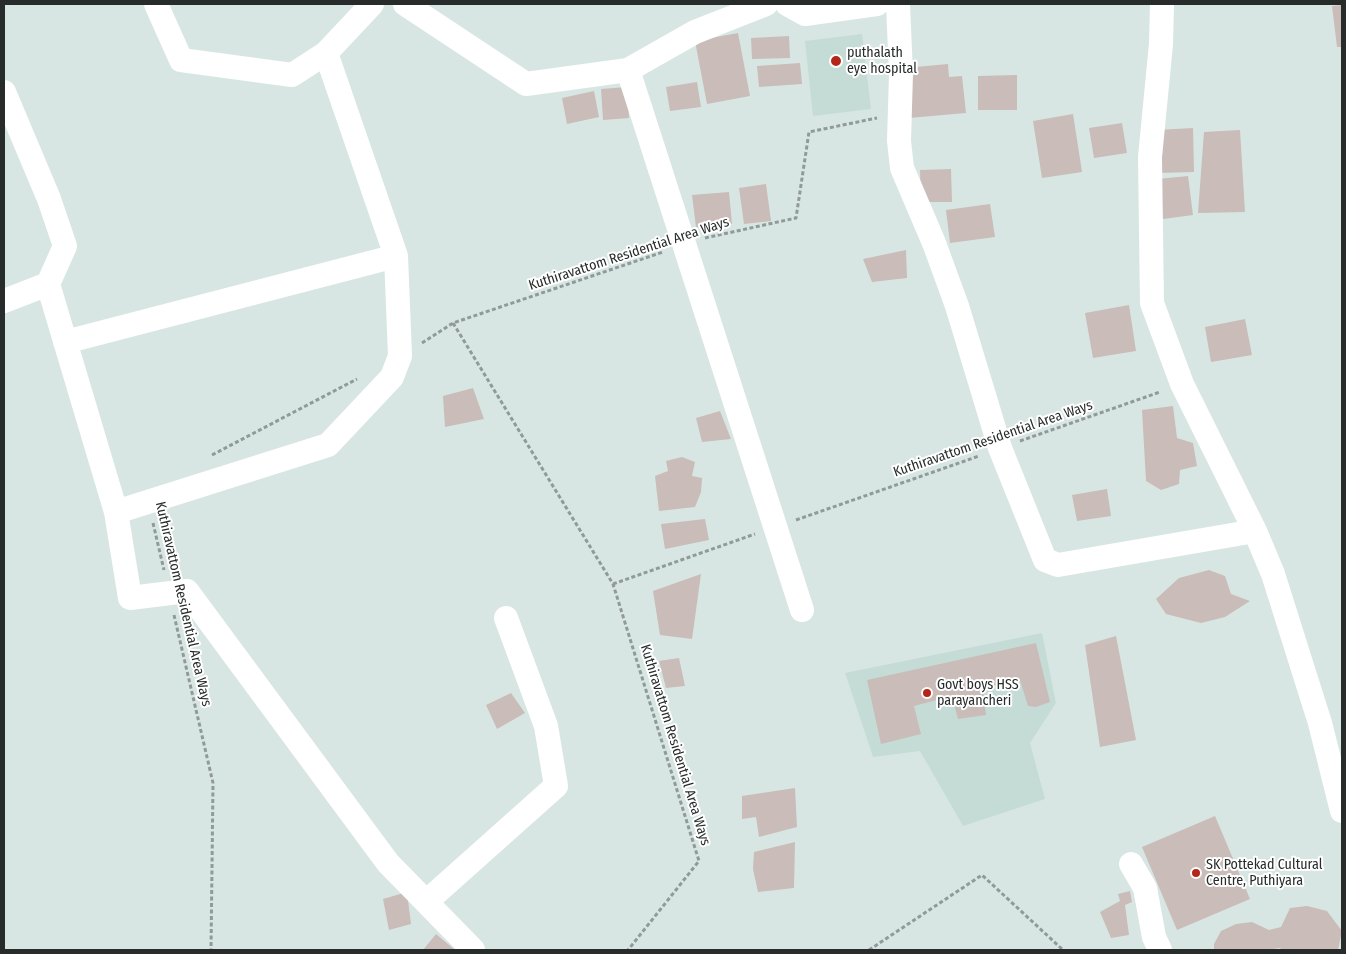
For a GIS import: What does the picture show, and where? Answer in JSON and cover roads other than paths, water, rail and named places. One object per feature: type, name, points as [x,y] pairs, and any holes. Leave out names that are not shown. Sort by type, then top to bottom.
[{"type":"street","points":[[156,4],[181,60],[292,75],[326,53],[372,4]]},
{"type":"street","points":[[405,4],[526,84],[628,70],[695,32],[766,4]]},
{"type":"street","points":[[787,4],[806,14],[877,4]]},
{"type":"street","points":[[898,4],[901,74],[899,141],[902,168],[934,243],[957,306],[1000,448],[1045,560],[1058,565],[1255,532]]},
{"type":"street","points":[[1162,4],[1161,44],[1150,157],[1152,303],[1182,384],[1255,532],[1273,574],[1318,714],[1342,811]]},
{"type":"street","points":[[116,512],[328,445],[392,377],[400,356],[396,256],[326,53]]},
{"type":"street","points":[[628,70],[802,610]]},
{"type":"street","points":[[4,92],[49,198],[65,246],[48,284],[116,512],[130,598],[187,591],[388,863],[473,950]]},
{"type":"street","points":[[65,342],[396,256]]},
{"type":"street","points":[[4,301],[48,284]]},
{"type":"street","points":[[426,902],[556,786],[546,726],[506,618]]},
{"type":"street","points":[[1130,864],[1145,888],[1154,936],[1160,950]]},
{"type":"place","name":"puthalath eye hospital","points":[[836,61]]},
{"type":"place","name":"Govt boys HSS parayancheri","points":[[927,693]]},
{"type":"place","name":"SK Pottekad Cultural Centre, Puthiyara","points":[[1196,873]]}]
